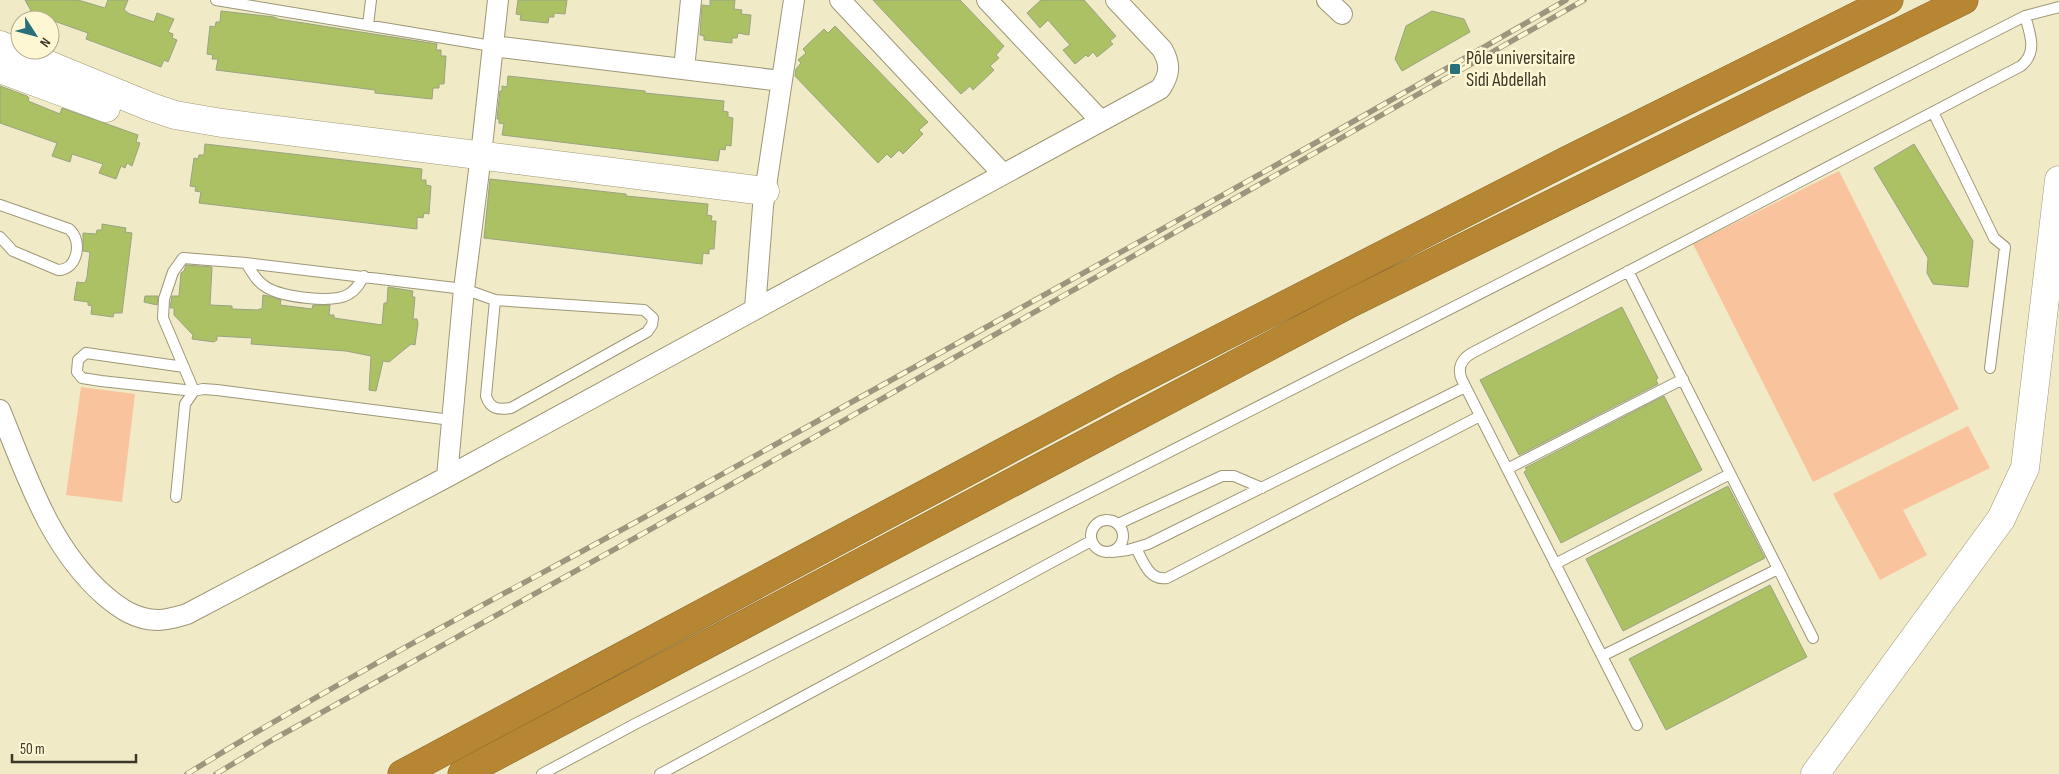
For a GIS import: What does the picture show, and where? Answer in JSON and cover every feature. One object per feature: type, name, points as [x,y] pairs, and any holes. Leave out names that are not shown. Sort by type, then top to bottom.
[{"type":"highway","points":[[402,774],[1125,387],[1566,161],[1889,0]]},
{"type":"highway","points":[[462,774],[1351,303],[1964,0]]},
{"type":"street","points":[[447,476],[464,289],[498,0]]},
{"type":"street","points":[[684,70],[691,0]]},
{"type":"street","points":[[755,309],[764,199],[794,0]]},
{"type":"street","points":[[840,0],[1002,174]]},
{"type":"street","points":[[987,0],[1101,121]]},
{"type":"street","points":[[0,410],[42,512],[72,562],[91,584],[126,612],[149,619],[172,619],[187,614],[447,476],[1160,89],[1166,80],[1169,69],[1168,59],[1162,49],[1116,0]]},
{"type":"street","points":[[0,45],[175,115],[480,164]]},
{"type":"street","points":[[492,46],[781,81]]},
{"type":"street","points":[[0,69],[146,123],[194,137],[480,164],[764,199]]},
{"type":"street","points":[[1815,774],[2001,518],[2025,468],[2059,180]]},
{"type":"lane","points":[[216,0],[492,46]]},
{"type":"lane","points":[[368,25],[371,0]]},
{"type":"lane","points":[[542,774],[635,724],[2025,16],[2059,7]]},
{"type":"lane","points":[[1637,725],[1465,387],[1460,371],[1462,362],[1468,355],[1933,112],[2026,61],[2030,55],[2032,41],[2025,16]]},
{"type":"lane","points":[[1933,112],[1994,238],[2005,247],[1990,368]]},
{"type":"lane","points":[[0,237],[12,251],[58,270],[71,265],[77,248],[76,237],[69,229],[1,207]]},
{"type":"lane","points":[[194,391],[163,318],[164,299],[173,272],[182,258],[246,263],[464,289],[495,300],[644,310],[653,318],[652,325],[647,332],[511,408],[502,410],[494,408],[488,403],[486,396],[495,300]]},
{"type":"lane","points":[[246,263],[257,280],[272,291],[329,300],[350,294],[358,287],[364,276]]},
{"type":"lane","points":[[1628,271],[1813,638]]},
{"type":"lane","points":[[184,367],[86,353],[78,360],[77,372],[82,378],[101,381],[194,391],[217,390],[452,420]]},
{"type":"lane","points":[[1507,470],[1683,379]]},
{"type":"lane","points":[[1112,552],[1117,549],[1123,540],[1123,534],[1118,524],[1107,520],[1101,521],[1092,529],[1091,541],[1100,551],[1112,552],[1136,548],[1465,387]]},
{"type":"lane","points":[[176,497],[185,404],[194,391]]},
{"type":"lane","points":[[1136,548],[1151,574],[1159,578],[1167,578],[1480,416]]},
{"type":"lane","points":[[1555,564],[1730,474]]},
{"type":"lane","points":[[1118,524],[1222,476],[1234,476],[1262,488]]},
{"type":"lane","points":[[660,774],[1091,541]]},
{"type":"lane","points":[[1602,656],[1778,569]]},
{"type":"shaded area","points":[[1839,171],[1959,409],[1813,482],[1693,244]]},
{"type":"shaded area","points":[[81,387],[135,394],[122,502],[66,495]]},
{"type":"shaded area","points":[[1968,426],[1990,468],[1903,510],[1927,555],[1880,580],[1833,494]]},
{"type":"building","points":[[25,0],[78,0],[105,8],[108,0],[128,0],[124,10],[130,14],[154,22],[157,13],[174,19],[168,32],[173,34],[172,38],[177,40],[168,62],[164,60],[161,67],[86,39],[88,33],[60,23],[60,10],[30,10]]},
{"type":"building","points":[[518,0],[567,0],[565,14],[554,13],[554,17],[549,17],[548,23],[520,20],[521,15],[516,14]]},
{"type":"building","points":[[710,0],[735,0],[734,9],[742,10],[741,14],[751,15],[749,35],[738,33],[737,38],[732,38],[732,43],[704,40],[704,36],[700,35],[702,5],[710,6]]},
{"type":"building","points":[[873,0],[960,0],[1004,46],[996,55],[999,58],[990,66],[994,70],[973,90],[970,86],[961,94]]},
{"type":"building","points":[[1041,0],[1084,0],[1116,36],[1110,41],[1113,44],[1097,57],[1093,52],[1075,64],[1063,50],[1070,45],[1048,20],[1040,28],[1027,13]]},
{"type":"building","points":[[221,11],[274,17],[437,44],[436,50],[441,50],[441,56],[446,56],[444,84],[439,84],[439,88],[433,88],[432,99],[375,93],[375,90],[216,70],[218,59],[212,59],[213,55],[207,54],[210,26],[215,27],[216,22],[220,22]]},
{"type":"building","points":[[1432,11],[1464,19],[1470,32],[1402,71],[1395,59],[1406,26]]},
{"type":"building","points":[[835,26],[928,122],[919,130],[923,134],[903,154],[899,150],[891,158],[887,154],[878,163],[795,76],[796,69],[801,63],[798,60],[806,53],[803,49],[824,29],[828,33]]},
{"type":"building","points":[[508,76],[724,101],[723,111],[728,112],[728,117],[733,118],[731,146],[726,145],[725,150],[720,149],[718,161],[502,135],[504,124],[499,123],[499,119],[497,119],[500,91],[502,91],[502,86],[507,87]]},
{"type":"building","points":[[0,86],[27,96],[29,98],[28,101],[60,114],[62,108],[138,135],[136,142],[140,143],[132,166],[127,163],[125,168],[121,166],[116,179],[99,173],[103,164],[72,154],[70,162],[52,156],[57,143],[0,123]]},
{"type":"building","points":[[205,144],[422,169],[421,180],[426,180],[426,185],[431,186],[429,214],[424,213],[423,218],[417,217],[417,229],[199,203],[201,192],[195,191],[196,187],[190,186],[194,158],[198,159],[199,155],[204,155]]},
{"type":"building","points":[[1914,144],[1973,241],[1968,287],[1933,284],[1927,273],[1928,258],[1874,168]]},
{"type":"building","points":[[490,179],[708,204],[707,215],[712,216],[711,221],[716,221],[714,249],[709,249],[709,254],[703,253],[702,264],[484,238]]},
{"type":"building","points":[[102,224],[126,228],[125,232],[132,233],[122,313],[114,313],[113,317],[91,314],[92,306],[88,305],[88,302],[74,300],[77,282],[85,283],[87,277],[90,252],[83,251],[83,233],[96,234],[97,230],[102,230]]},
{"type":"building","points":[[186,265],[212,267],[210,305],[232,306],[232,309],[262,309],[263,295],[281,300],[280,305],[312,309],[313,305],[330,305],[329,315],[334,315],[334,318],[382,325],[384,303],[387,303],[388,287],[413,291],[412,297],[415,297],[413,319],[417,319],[418,323],[415,345],[411,344],[389,362],[383,361],[376,391],[369,390],[371,356],[346,351],[251,344],[252,338],[217,336],[217,340],[214,342],[192,339],[193,335],[174,315],[174,308],[170,308],[172,296],[179,296],[181,273]]},
{"type":"building","points":[[145,296],[158,296],[157,305],[144,302]]},
{"type":"building","points":[[1622,307],[1658,378],[1656,380],[1658,384],[1519,455],[1480,380]]},
{"type":"building","points":[[1664,396],[1702,470],[1561,543],[1524,472],[1527,470],[1525,468]]},
{"type":"building","points":[[1728,486],[1765,558],[1623,631],[1586,559]]},
{"type":"building","points":[[1770,585],[1807,657],[1666,730],[1629,659]]},
{"type":"railway","points":[[187,774],[364,670],[665,506],[1342,128],[1566,0]]},
{"type":"railway","points":[[216,774],[274,739],[739,480],[1584,0]]},
{"type":"place","name":"Pôle universitaire Sidi Abdellah","points":[[1455,69]]}]
